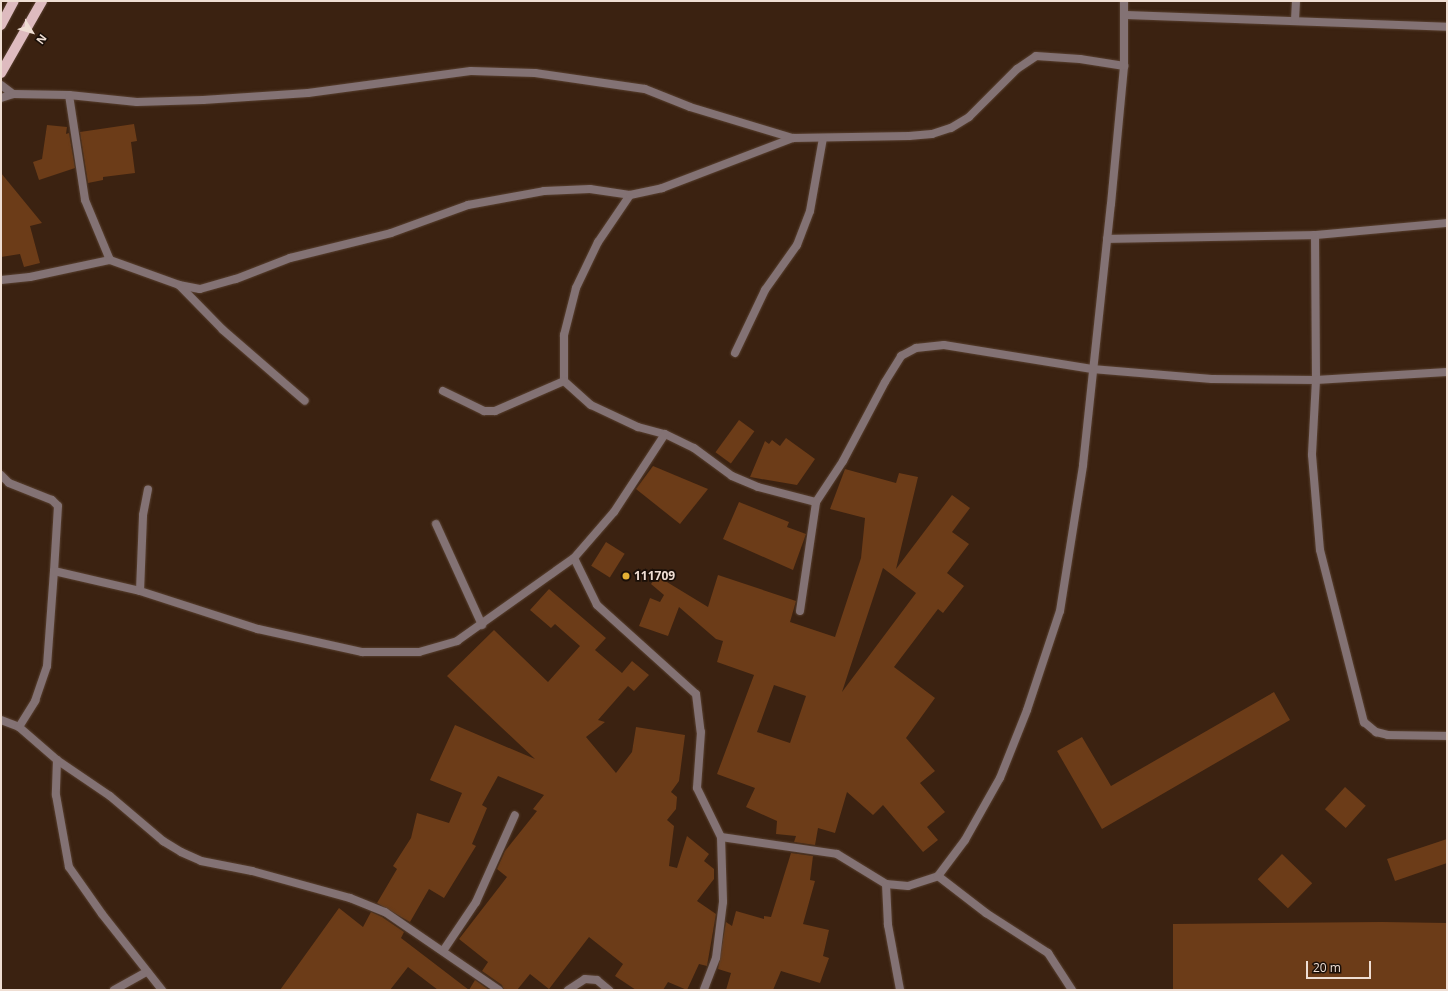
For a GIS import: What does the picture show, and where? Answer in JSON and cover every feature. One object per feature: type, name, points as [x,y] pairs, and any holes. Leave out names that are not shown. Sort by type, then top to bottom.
[{"type":"main road","points":[[1,24],[14,1]]},
{"type":"main road","points":[[1,73],[42,1]]},
{"type":"street","points":[[721,837],[838,854],[886,884],[908,886],[938,876],[965,840],[1000,778],[1026,710],[1060,611],[1083,465],[1107,239],[1124,66],[1126,15],[1124,1]]},
{"type":"street","points":[[1295,20],[1296,1]]},
{"type":"street","points":[[1126,15],[1295,20],[1447,27]]},
{"type":"street","points":[[1,98],[13,94],[69,95],[137,102],[203,100],[308,93],[471,71],[535,73],[645,90],[690,107],[793,138],[909,136],[932,134],[951,128],[969,118],[1017,69],[1036,56],[1080,59],[1124,66]]},
{"type":"street","points":[[1,85],[13,94]]},
{"type":"street","points":[[69,95],[85,200],[110,260]]},
{"type":"street","points":[[1,280],[30,277],[110,260],[179,286],[200,288],[236,279],[290,258],[391,233],[468,206],[544,191],[590,189],[630,195],[662,188],[793,138]]},
{"type":"street","points":[[735,354],[765,290],[796,245],[810,211],[823,138]]},
{"type":"street","points":[[630,195],[598,242],[576,288],[564,335],[564,381],[591,405],[638,426],[665,434],[694,448],[732,476],[758,487],[816,502]]},
{"type":"street","points":[[1107,239],[1315,235],[1447,223]]},
{"type":"street","points":[[1315,235],[1316,380],[1312,455],[1320,550],[1364,722],[1376,732],[1388,735],[1447,736]]},
{"type":"street","points":[[179,286],[223,330],[305,401]]},
{"type":"street","points":[[800,611],[816,502],[843,461],[885,382],[901,356],[916,348],[944,345],[1092,369],[1212,379],[1316,380],[1447,372]]},
{"type":"street","points":[[443,391],[484,411],[495,411],[564,381]]},
{"type":"street","points":[[54,571],[140,591],[258,629],[362,652],[419,652],[457,641],[482,625],[574,558],[614,512],[665,434]]},
{"type":"street","points":[[1,475],[9,483],[52,500],[58,506],[47,666],[35,701],[19,727]]},
{"type":"street","points":[[140,591],[143,515],[148,489]]},
{"type":"street","points":[[436,524],[482,625]]},
{"type":"street","points":[[574,558],[597,605],[696,694],[701,732],[697,788],[721,837],[723,902],[716,958],[704,990]]},
{"type":"street","points":[[1,720],[19,727],[58,760],[110,796],[163,841],[181,852],[201,861],[252,871],[350,898],[385,912],[499,990]]},
{"type":"street","points":[[58,760],[56,795],[69,867],[162,990]]},
{"type":"street","points":[[443,951],[476,902],[515,815]]},
{"type":"street","points":[[938,876],[986,913],[1048,953],[1072,990]]},
{"type":"street","points":[[886,884],[888,925],[898,989]]},
{"type":"street","points":[[114,990],[147,972]]},
{"type":"street","points":[[568,990],[585,979],[596,980],[609,990]]},
{"type":"building","points":[[134,124],[137,141],[131,142],[135,173],[103,177],[103,180],[88,183],[80,132]]},
{"type":"building","points":[[47,125],[67,127],[66,134],[69,133],[75,168],[39,180],[33,162],[42,159]]},
{"type":"building","points":[[1,173],[42,223],[30,226],[40,263],[24,267],[20,254],[1,257]]},
{"type":"building","points":[[739,420],[754,431],[731,464],[715,452]]},
{"type":"building","points":[[786,438],[815,459],[797,485],[750,477],[765,441],[769,444],[772,440],[780,446]]},
{"type":"building","points":[[653,466],[708,489],[680,524],[636,489]]},
{"type":"building","points":[[845,469],[896,483],[899,473],[918,477],[896,569],[952,495],[970,508],[952,532],[969,544],[947,573],[964,586],[943,613],[938,609],[894,667],[935,698],[906,738],[935,771],[920,783],[945,812],[927,827],[938,840],[923,852],[883,805],[873,815],[847,792],[835,833],[818,828],[815,845],[794,842],[796,836],[776,834],[777,821],[746,807],[755,788],[717,774],[754,675],[717,662],[723,641],[716,639],[679,607],[668,636],[639,626],[650,598],[660,602],[664,595],[651,584],[657,576],[708,607],[718,575],[796,601],[790,622],[835,637],[861,558],[865,518],[830,509]],"holes":[[[883,568],[916,593],[842,692]],[[774,685],[806,696],[790,743],[757,732]]]},
{"type":"building","points":[[739,502],[789,522],[787,527],[806,534],[793,570],[723,539]]},
{"type":"building","points":[[606,542],[625,554],[610,577],[591,566]]},
{"type":"building","points":[[549,589],[606,638],[595,650],[622,673],[632,661],[649,675],[634,691],[628,686],[598,720],[605,722],[586,737],[616,773],[632,752],[636,727],[685,735],[679,781],[671,792],[677,797],[676,809],[667,820],[674,826],[669,866],[677,868],[687,836],[709,854],[704,861],[714,869],[714,879],[697,901],[716,914],[707,966],[699,964],[687,990],[668,982],[663,990],[636,990],[615,976],[623,964],[589,937],[549,989],[530,974],[517,990],[504,990],[502,985],[482,971],[488,962],[459,939],[507,877],[497,869],[505,851],[537,811],[533,809],[544,795],[498,776],[482,805],[487,808],[472,844],[476,846],[444,898],[429,889],[410,922],[377,903],[397,869],[393,866],[411,838],[417,813],[449,823],[462,793],[430,780],[455,725],[535,759],[447,676],[494,630],[548,682],[580,646],[555,624],[551,628],[530,610]]},
{"type":"building","points":[[1274,692],[1290,720],[1102,829],[1057,751],[1082,737],[1111,786]]},
{"type":"building","points":[[1345,787],[1366,806],[1346,828],[1325,809]]},
{"type":"building","points":[[1447,839],[1447,863],[1395,881],[1387,859]]},
{"type":"building","points":[[791,853],[813,856],[810,880],[815,881],[803,924],[829,930],[823,956],[829,958],[820,983],[781,971],[773,990],[726,990],[731,973],[718,969],[726,922],[732,926],[736,911],[764,919],[764,916],[771,917]]},
{"type":"building","points":[[1282,854],[1312,883],[1288,908],[1258,879]]},
{"type":"building","points":[[339,908],[363,927],[371,912],[382,917],[404,932],[401,938],[469,990],[438,990],[408,967],[390,990],[280,990]]},
{"type":"building","points":[[1382,922],[1447,923],[1447,990],[1173,990],[1173,924]]},
{"type":"building","points":[[475,980],[489,990],[469,990]]},
{"type":"place","name":"111709","points":[[626,576]]}]
